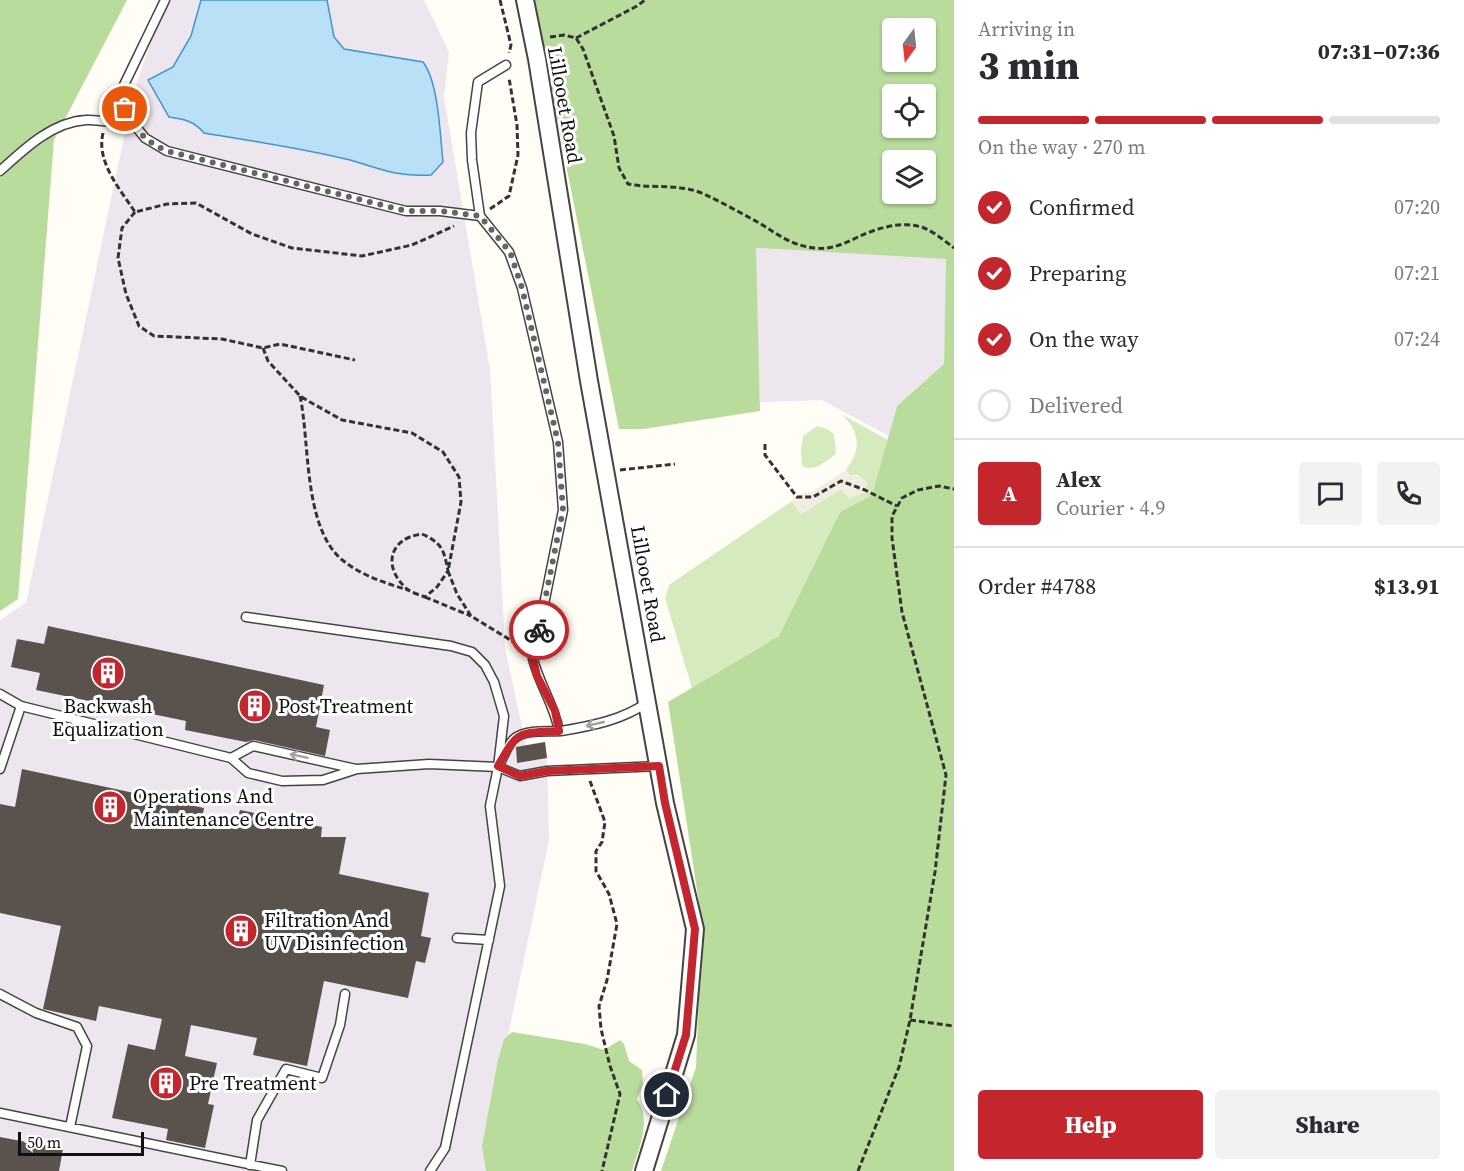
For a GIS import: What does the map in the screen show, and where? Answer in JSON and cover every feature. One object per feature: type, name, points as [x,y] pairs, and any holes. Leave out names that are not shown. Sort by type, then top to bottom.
[{"type":"street","name":"Lillooet Road","points":[[525,0],[537,58],[589,381],[665,803],[695,929],[686,1035],[644,1171]]},
{"type":"lane","points":[[165,0],[124,84],[125,109],[145,138],[167,151],[406,211],[440,211],[480,216]]},
{"type":"lane","points":[[507,65],[478,82],[471,133],[472,160],[480,216],[510,252],[522,288],[558,442],[563,510],[533,659],[537,676],[555,711],[559,731]]},
{"type":"lane","points":[[0,171],[24,149],[54,129],[72,122],[88,120],[120,125],[133,123]]},
{"type":"lane","points":[[246,617],[451,646],[472,652],[485,665],[494,682],[504,716],[490,806],[500,886],[445,1148],[430,1171]]},
{"type":"lane","points":[[0,694],[21,706],[231,758],[248,773],[282,781],[323,780],[357,769],[429,764],[498,766],[520,776],[547,771],[659,766]]},
{"type":"lane","points":[[498,766],[513,739],[524,734],[559,731],[612,720],[636,710],[648,701]]},
{"type":"lane","points":[[0,769],[21,706]]},
{"type":"lane","points":[[231,758],[253,746],[357,769]]},
{"type":"lane","points":[[457,938],[489,939]]},
{"type":"lane","points":[[0,994],[36,1013],[77,1027],[87,1046],[70,1127]]},
{"type":"lane","points":[[250,1164],[257,1120],[286,1069],[322,1078],[340,1025],[345,994]]},
{"type":"lane","points":[[0,1113],[282,1171]]},
{"type":"path","points":[[355,360],[280,344],[263,348],[222,339],[154,336],[139,326],[126,294],[118,258],[122,228],[135,212],[167,204],[196,203],[252,234],[291,248],[362,256],[412,245],[480,216],[509,196],[518,155],[517,125],[507,65],[510,45],[500,0]]},
{"type":"path","points":[[544,38],[564,35],[576,38],[645,0]]},
{"type":"path","points":[[576,38],[588,62],[608,116],[619,168],[628,184],[645,187],[665,185],[702,194],[794,243],[812,248],[828,249],[840,246],[875,229],[896,225],[915,225],[926,228],[954,248]]},
{"type":"path","points":[[106,123],[101,144],[102,155],[135,212]]},
{"type":"path","points":[[263,348],[268,361],[300,396],[342,420],[412,433],[443,452],[459,477],[461,502],[448,571],[437,587],[425,597]]},
{"type":"path","points":[[300,396],[315,510],[327,538],[341,558],[372,578],[471,616],[512,641],[533,659]]},
{"type":"path","points":[[765,444],[765,456],[797,497],[813,497],[841,481],[897,506]]},
{"type":"path","points":[[606,471],[675,464]]},
{"type":"path","points":[[858,1171],[899,1067],[910,1020],[935,872],[946,775],[902,612],[892,538],[892,516],[902,498],[918,490],[939,486],[954,489]]},
{"type":"path","points":[[408,590],[395,574],[391,557],[397,545],[410,536],[422,534],[436,540],[444,553],[457,594],[471,616]]},
{"type":"path","points":[[590,781],[605,822],[602,843],[596,851],[596,871],[609,894],[617,924],[607,980],[599,1006],[610,1066],[620,1094],[602,1171]]},
{"type":"path","points":[[910,1020],[954,1026]]},
{"type":"shaded area","points":[[164,0],[424,0],[449,52],[444,97],[490,369],[505,648],[526,745],[545,742],[547,758],[549,840],[505,1050],[496,1171],[0,1171],[0,620],[26,603],[132,99]]},
{"type":"shaded area","points":[[755,248],[947,259],[944,364],[897,406],[889,436],[822,400],[760,402]]},
{"type":"shaded area","points":[[846,470],[850,475],[862,477],[867,482],[864,493],[849,498],[841,489],[801,514],[792,501],[803,493],[810,493]]},
{"type":"green space","points":[[0,0],[127,0],[54,140],[18,599],[0,611]]},
{"type":"green space","points":[[533,0],[954,0],[954,1171],[661,1171],[696,1067],[702,922],[668,702],[779,636],[840,512],[872,495],[897,406],[944,364],[946,259],[756,248],[760,411],[643,429],[619,429]]},
{"type":"green space","points":[[841,414],[888,440],[872,495],[840,512],[779,636],[692,688],[665,598],[669,585],[792,501],[801,514],[841,489],[864,493],[867,482],[857,475],[850,475],[846,470],[855,455],[857,440],[852,427]]},
{"type":"green space","points":[[817,426],[834,434],[836,454],[820,465],[806,468],[802,466],[803,436]]},
{"type":"green space","points":[[512,1032],[585,1044],[604,1050],[620,1040],[624,1044],[629,1061],[642,1070],[643,1085],[637,1099],[644,1116],[643,1134],[632,1171],[486,1171],[482,1146],[498,1060],[504,1039]]},
{"type":"water","points":[[201,0],[327,0],[334,37],[344,49],[423,62],[436,96],[443,162],[431,175],[398,174],[314,152],[204,133],[188,121],[169,117],[148,80],[173,67],[191,36]]},
{"type":"building","points":[[48,626],[324,685],[316,727],[330,730],[325,756],[254,740],[246,742],[185,730],[186,721],[36,690],[40,673],[11,667],[17,639],[44,644]]},
{"type":"building","points":[[545,742],[547,758],[517,763],[516,747]]},
{"type":"building","name":"Filtration And UV Disinfection","points":[[22,769],[204,808],[203,814],[237,821],[240,810],[322,827],[321,837],[346,837],[339,874],[429,893],[421,936],[431,938],[425,963],[416,961],[408,998],[324,981],[307,1066],[253,1055],[257,1038],[191,1025],[185,1056],[217,1063],[208,1104],[214,1105],[205,1148],[166,1140],[168,1129],[112,1118],[128,1044],[155,1050],[162,1019],[99,1006],[96,1021],[43,1009],[61,926],[0,913],[0,804],[15,807]]},
{"type":"building","points":[[0,1137],[63,1149],[59,1171],[0,1171]]},
{"type":"way so far","points":[[125,109],[145,138],[167,151],[406,211],[440,211],[480,216],[510,252],[522,288],[558,442],[563,510],[539,630]]},
{"type":"place","name":"Backwash Equalization","points":[[108,673]]},
{"type":"place","name":"Post Treatment","points":[[255,706]]},
{"type":"place","name":"Operations And Maintenance Centre","points":[[110,807]]},
{"type":"place","name":"Filtration And UV Disinfection","points":[[241,931]]},
{"type":"place","name":"Pre Treatment","points":[[166,1083]]},
{"type":"route","points":[[539,630],[533,659],[537,676],[555,711],[559,731],[524,734],[513,739],[498,766],[520,776],[547,771],[659,766],[665,803],[695,929],[686,1035],[667,1095]]}]
